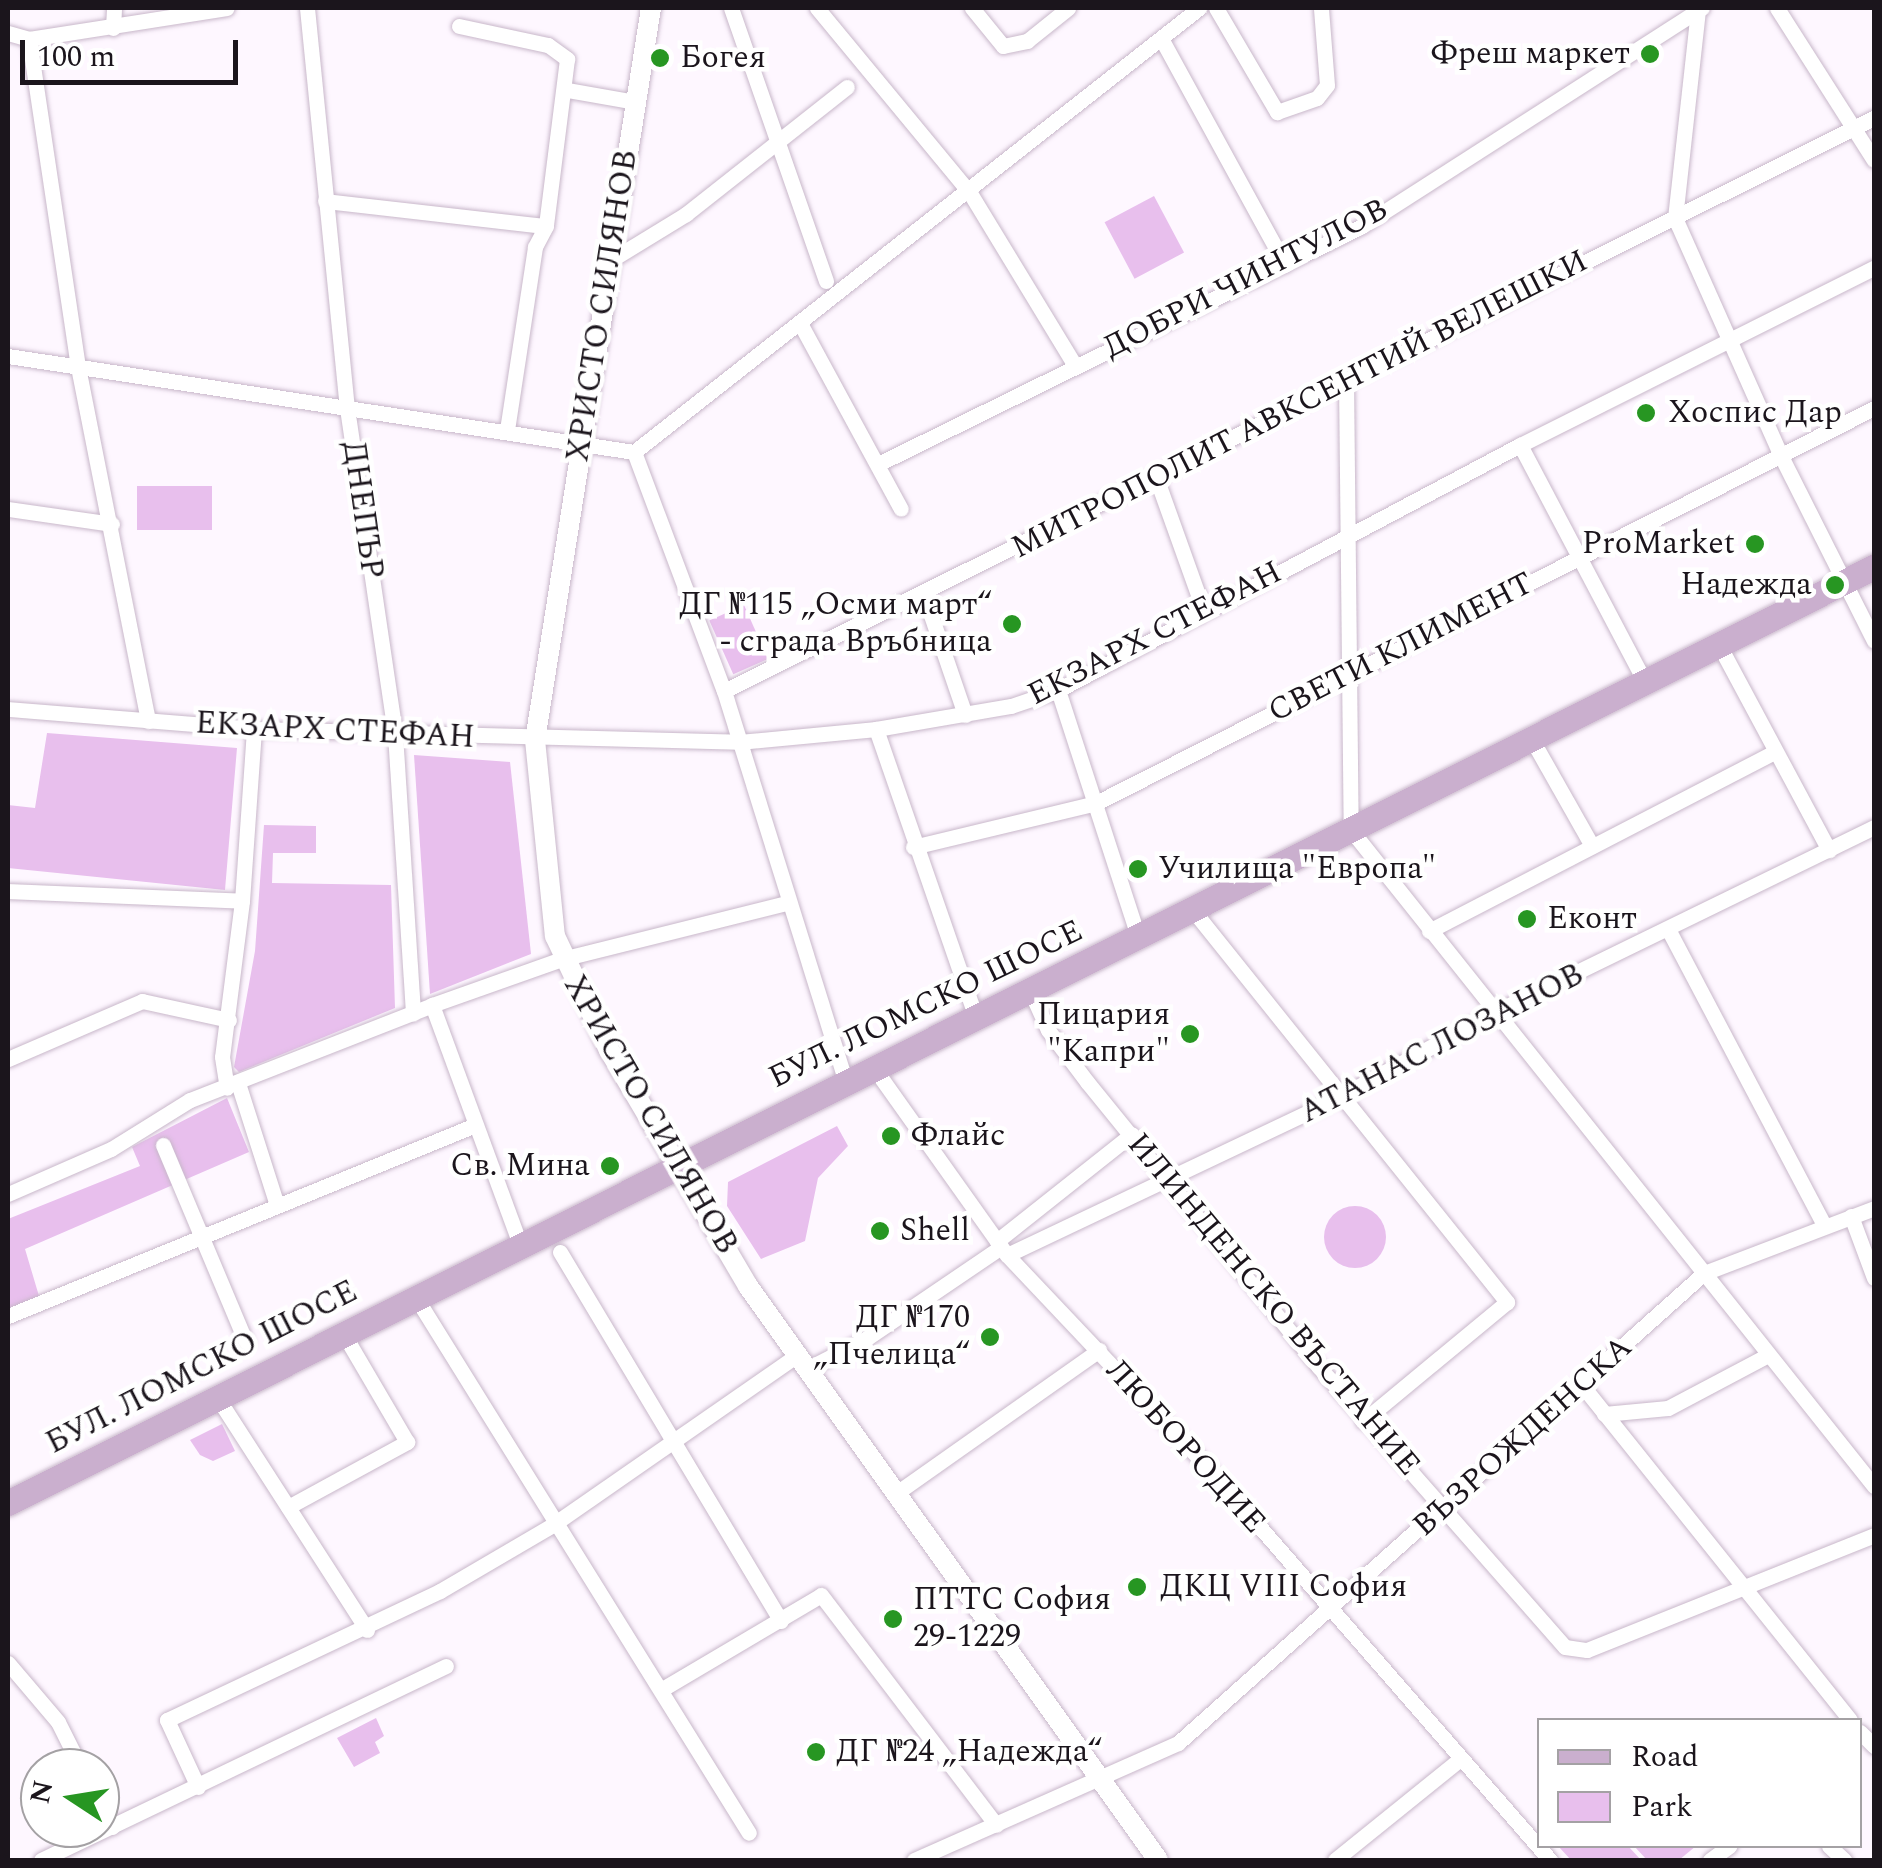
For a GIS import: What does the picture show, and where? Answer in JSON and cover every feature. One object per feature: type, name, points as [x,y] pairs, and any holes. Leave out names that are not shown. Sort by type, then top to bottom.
[{"type":"main road","name":"БУЛ. ЛОМСКО ШОСЕ","points":[[8,1503],[673,1165],[1874,567]]},
{"type":"street","points":[[112,28],[114,8]]},
{"type":"street","points":[[8,34],[29,39],[112,28],[176,12],[227,8]]},
{"type":"street","name":"ДНЕПЪР","points":[[307,8],[347,408],[396,734],[413,1013]]},
{"type":"street","name":"ХРИСТО СИЛЯНОВ","points":[[651,8],[535,740],[542,854],[562,959],[673,1165],[802,1362],[1158,1860]]},
{"type":"street","points":[[731,8],[826,281]]},
{"type":"street","points":[[818,8],[970,193],[1074,366]]},
{"type":"street","points":[[972,8],[1003,46],[1027,40],[1068,8]]},
{"type":"street","points":[[8,356],[634,452],[970,193],[1199,8]]},
{"type":"street","points":[[1216,8],[1278,112],[1317,98],[1327,84],[1321,8]]},
{"type":"street","points":[[1777,8],[1857,126],[1874,160]]},
{"type":"street","points":[[1700,9],[1675,218],[1780,454],[1874,642]]},
{"type":"street","name":"ДОБРИ ЧИНТУЛОВ","points":[[878,464],[1362,226],[1700,9]]},
{"type":"street","points":[[459,26],[560,49],[567,90],[546,226],[536,247],[507,430]]},
{"type":"street","points":[[29,39],[78,367],[148,721]]},
{"type":"street","points":[[1162,40],[1285,264]]},
{"type":"street","points":[[611,260],[686,214],[847,87]]},
{"type":"street","points":[[567,90],[636,102]]},
{"type":"street","name":"МИТРОПОЛИТ АВКСЕНТИЙ ВЕЛЕШКИ","points":[[724,692],[1156,480],[1346,379],[1874,118]]},
{"type":"street","points":[[325,201],[546,226]]},
{"type":"street","name":"ЕКЗАРХ СТЕФАН","points":[[8,708],[254,729],[535,740],[739,742],[876,729],[965,715],[1058,690],[1520,445],[1874,268]]},
{"type":"street","points":[[801,325],[901,508]]},
{"type":"street","points":[[1346,379],[1354,674],[1351,830],[1493,1013],[1874,1486]]},
{"type":"street","name":"СВЕТИ КЛИМЕНТ","points":[[912,847],[1096,803],[1874,408]]},
{"type":"street","points":[[1520,445],[1645,682]]},
{"type":"street","points":[[634,452],[724,692],[787,904],[846,1082]]},
{"type":"street","points":[[1156,480],[1204,611]]},
{"type":"street","points":[[8,508],[112,524]]},
{"type":"street","points":[[923,592],[965,715]]},
{"type":"street","points":[[1719,645],[1829,850]]},
{"type":"street","points":[[1058,690],[1138,936]]},
{"type":"street","points":[[254,729],[242,901],[221,1074],[232,1086],[277,1205]]},
{"type":"street","points":[[876,729],[912,847],[976,1017]]},
{"type":"street","points":[[1531,738],[1592,846]]},
{"type":"street","points":[[1429,931],[1774,752]]},
{"type":"street","name":"АТАНАС ЛОЗАНОВ","points":[[1002,1248],[1171,1180],[1339,1097],[1493,1013],[1669,932],[1874,827]]},
{"type":"street","points":[[8,891],[242,901]]},
{"type":"street","points":[[8,1194],[111,1150],[190,1100],[432,1005],[562,959],[787,904]]},
{"type":"street","points":[[1192,909],[1339,1097],[1508,1302],[1363,1421]]},
{"type":"street","points":[[1669,932],[1824,1225]]},
{"type":"street","name":"ИЛИНДЕНСКО ВЪСТАНИЕ","points":[[1030,990],[1048,1030],[1363,1421],[1574,1652],[1742,1592]]},
{"type":"street","points":[[8,1059],[142,1001],[229,1020]]},
{"type":"street","points":[[432,1005],[520,1244]]},
{"type":"street","name":"ЛЮБОРОДИЕ","points":[[874,1068],[1002,1248],[1099,1350],[1537,1845]]},
{"type":"street","points":[[8,1316],[474,1126]]},
{"type":"street","points":[[198,1787],[166,1720],[354,1628],[367,1630],[554,1524],[802,1362],[867,1338],[1002,1248],[1132,1134]]},
{"type":"street","points":[[163,1145],[246,1342]]},
{"type":"street","name":"ВЪЗРОЖДЕНСКА","points":[[914,1860],[1102,1781],[1178,1742],[1332,1612],[1704,1273],[1874,1208]]},
{"type":"street","points":[[1851,1216],[1874,1278]]},
{"type":"street","points":[[560,1252],[781,1621]]},
{"type":"street","points":[[415,1296],[554,1524],[664,1688],[748,1832]]},
{"type":"street","points":[[288,1507],[407,1442],[342,1333]]},
{"type":"street","points":[[895,1494],[1099,1350]]},
{"type":"street","points":[[1604,1414],[1668,1408],[1768,1355]]},
{"type":"street","points":[[1581,1384],[1742,1592],[1848,1718]]},
{"type":"street","points":[[217,1397],[367,1630]]},
{"type":"street","points":[[1742,1592],[1874,1535]]},
{"type":"street","points":[[664,1688],[821,1595],[996,1825]]},
{"type":"street","points":[[8,1662],[58,1722],[72,1748]]},
{"type":"street","points":[[120,1823],[446,1666]]},
{"type":"street","points":[[1335,1860],[1460,1759]]},
{"type":"street","points":[[41,1860],[67,1848]]},
{"type":"green space","points":[[1154,196],[1184,253],[1135,279],[1105,222]]},
{"type":"green space","points":[[137,486],[212,486],[212,530],[137,530]]},
{"type":"green space","points":[[744,605],[768,659],[733,674],[709,620]]},
{"type":"green space","points":[[47,733],[237,748],[225,890],[8,868],[8,805],[35,808]]},
{"type":"green space","points":[[414,755],[510,762],[531,954],[430,994]]},
{"type":"green space","points":[[264,825],[316,826],[316,853],[273,853],[272,883],[391,885],[395,1008],[239,1072],[234,1067],[255,951]]},
{"type":"green space","points":[[227,1098],[249,1152],[25,1249],[39,1296],[8,1309],[8,1219],[140,1166],[132,1147]]},
{"type":"green space","points":[[837,1126],[848,1146],[818,1178],[805,1241],[761,1259],[727,1206],[728,1182]]},
{"type":"green space","points":[[1355,1206],[1377,1215],[1386,1237],[1377,1259],[1355,1268],[1333,1259],[1324,1237],[1333,1215]]},
{"type":"green space","points":[[222,1424],[235,1451],[213,1461],[200,1455],[190,1440]]},
{"type":"green space","points":[[376,1718],[384,1736],[375,1742],[380,1753],[354,1767],[337,1738]]},
{"type":"green space","points":[[1560,1848],[1630,1848],[1641,1860],[1571,1860]]},
{"type":"green space","points":[[1636,1848],[1694,1848],[1679,1860],[1647,1860]]},
{"type":"place","name":"Фреш маркет","points":[[1650,54]]},
{"type":"place","name":"Богея","points":[[660,58]]},
{"type":"place","name":"Хоспис Дар","points":[[1646,413]]},
{"type":"place","name":"ProMarket","points":[[1755,544]]},
{"type":"place","name":"Надежда","points":[[1835,585]]},
{"type":"place","name":"ДГ №115 „Осми март“ - сграда Връбница","points":[[1012,624]]},
{"type":"place","name":"Училища \"Европа\"","points":[[1138,869]]},
{"type":"place","name":"Еконт","points":[[1527,919]]},
{"type":"place","name":"Пицария \"Капри\"","points":[[1190,1034]]},
{"type":"place","name":"Флайс","points":[[891,1136]]},
{"type":"place","name":"Св. Мина","points":[[610,1166]]},
{"type":"place","name":"Shell","points":[[880,1231]]},
{"type":"place","name":"ДГ №170 „Пчелица“","points":[[990,1337]]},
{"type":"place","name":"ДКЦ VIII София","points":[[1137,1587]]},
{"type":"place","name":"ПТТС София 29-1229","points":[[893,1619]]},
{"type":"place","name":"ДГ №24 „Надежда“","points":[[816,1752]]}]
